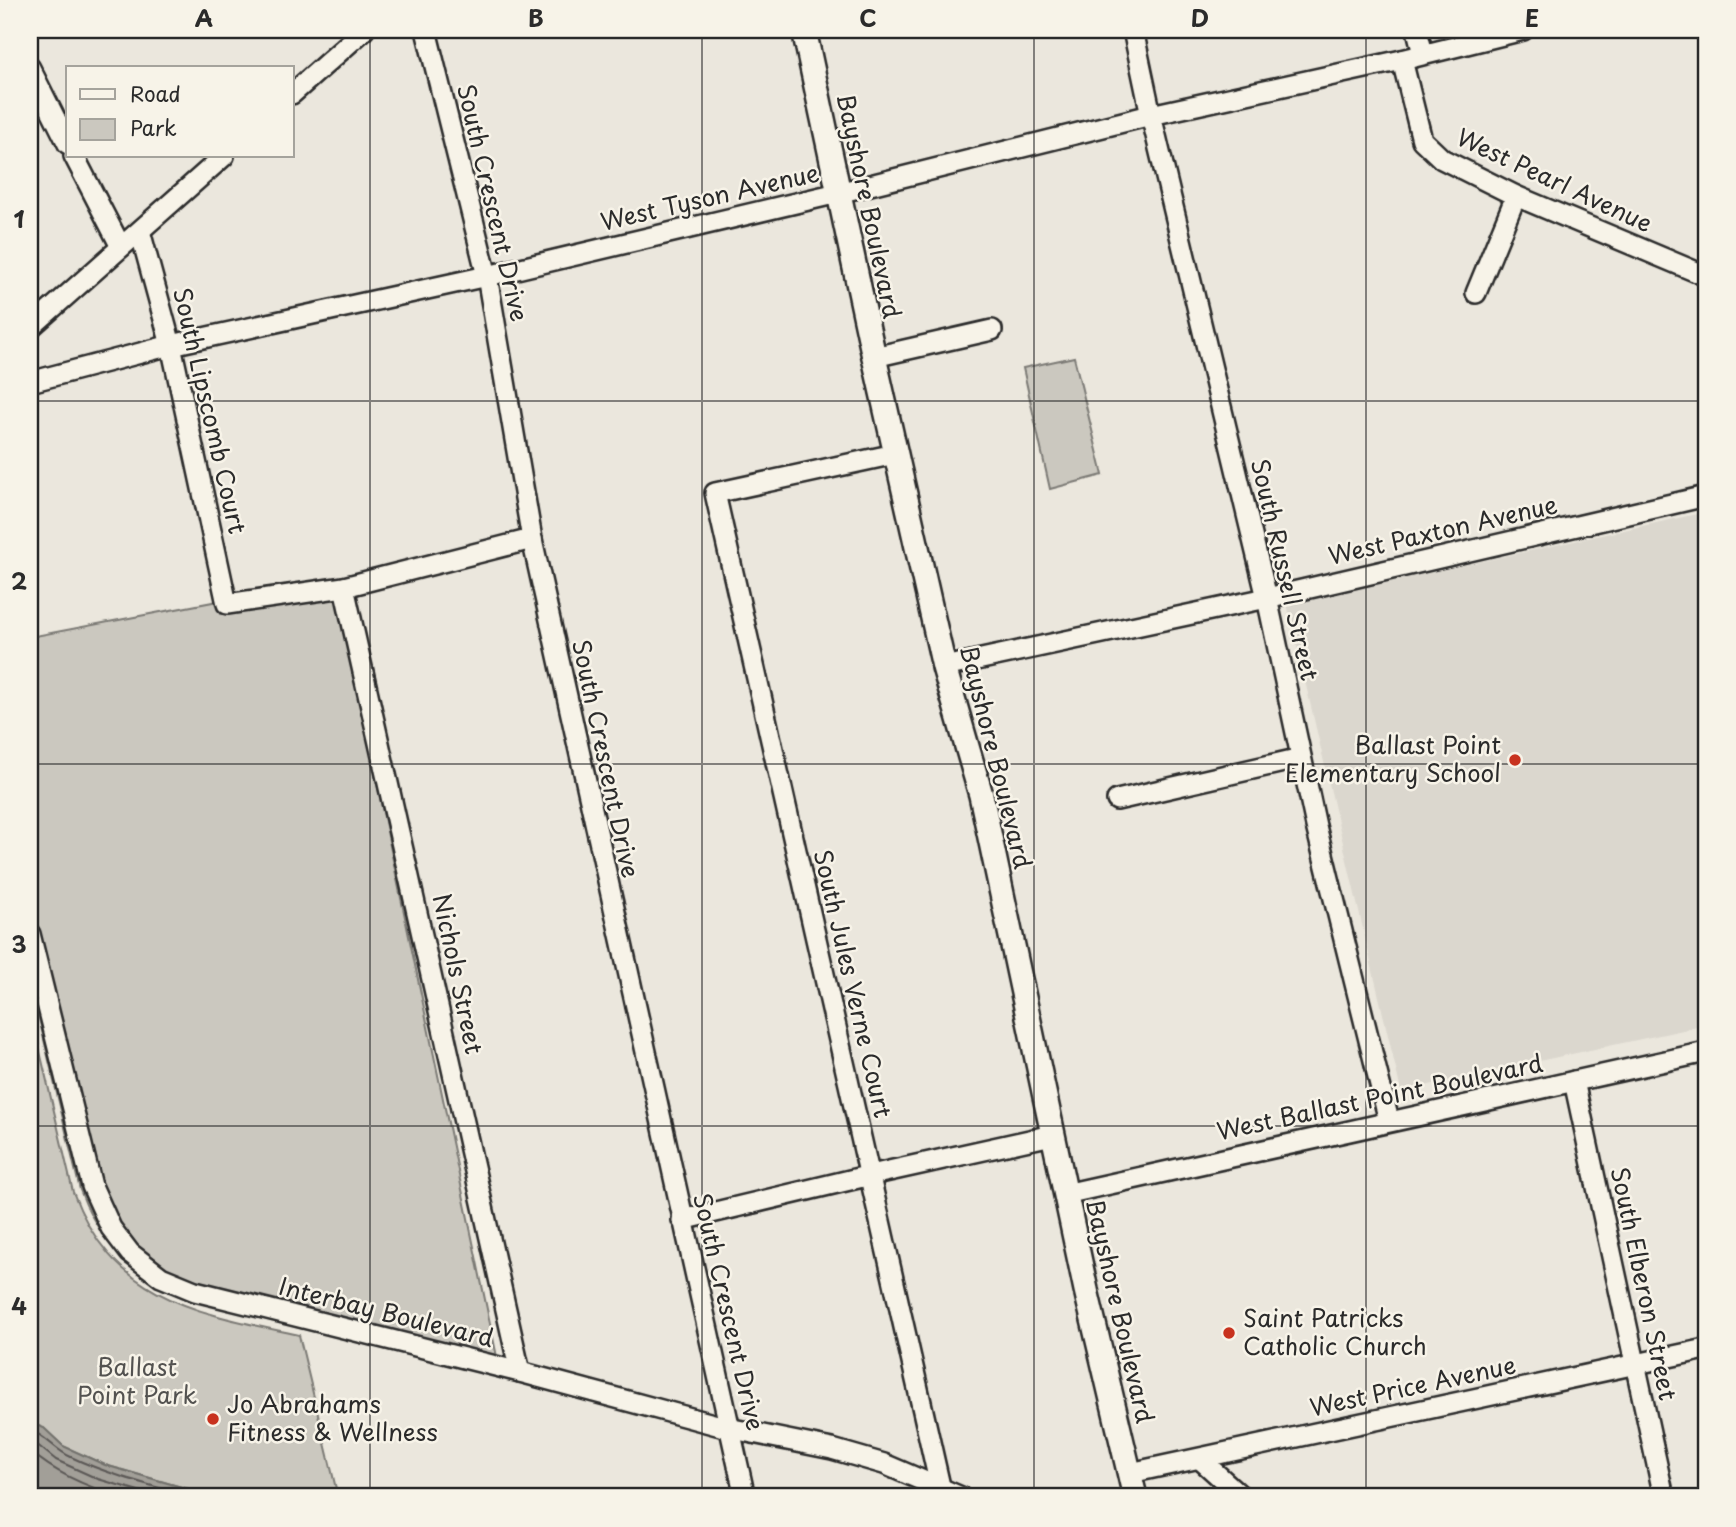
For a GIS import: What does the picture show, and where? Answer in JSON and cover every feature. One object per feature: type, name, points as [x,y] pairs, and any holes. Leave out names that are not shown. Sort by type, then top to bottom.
[{"type":"street","points":[[294,92],[365,30]]},
{"type":"street","name":"South Crescent Drive","points":[[426,30],[487,276],[532,539],[745,1497]]},
{"type":"street","name":"Bayshore Boulevard","points":[[804,30],[895,454],[944,667],[981,795],[1052,1135],[1135,1497]]},
{"type":"street","name":"South Russell Street","points":[[1133,30],[1267,598],[1314,818],[1389,1121]]},
{"type":"street","points":[[1417,30],[1423,54]]},
{"type":"street","name":"West Tyson Avenue","points":[[30,382],[171,345],[487,276],[1151,115],[1402,60],[1524,30]]},
{"type":"street","name":"West Pearl Avenue","points":[[1402,60],[1422,140],[1442,159],[1516,196],[1706,275]]},
{"type":"street","points":[[30,68],[66,140]]},
{"type":"street","points":[[75,158],[121,247]]},
{"type":"street","points":[[30,328],[222,158]]},
{"type":"street","points":[[1476,293],[1516,196]]},
{"type":"street","name":"South Lipscomb Court","points":[[140,231],[171,345],[227,604],[344,587]]},
{"type":"street","points":[[874,357],[992,330]]},
{"type":"street","name":"South Jules Verne Court","points":[[895,454],[715,493],[940,1486]]},
{"type":"street","name":"West Paxton Avenue","points":[[944,667],[1267,598],[1706,496]]},
{"type":"street","points":[[344,587],[532,539]]},
{"type":"street","name":"Nichols Street","points":[[344,587],[520,1372]]},
{"type":"street","points":[[1117,800],[1301,758]]},
{"type":"street","name":"Interbay Boulevard","points":[[30,934],[92,1186],[111,1228],[130,1253],[161,1277],[195,1291],[520,1372],[728,1428],[832,1449],[884,1464],[961,1497]]},
{"type":"street","name":"West Ballast Point Boulevard","points":[[1065,1194],[1706,1052]]},
{"type":"street","name":"South Elberon Street","points":[[1574,1081],[1664,1497]]},
{"type":"street","points":[[682,1220],[1052,1135]]},
{"type":"street","name":"West Price Avenue","points":[[1130,1473],[1706,1349]]},
{"type":"street","points":[[1200,1459],[1242,1497]]},
{"type":"shaded area","name":"Ballast Point Elementary School","points":[[1706,512],[1706,1025],[1401,1091],[1287,604]]},
{"type":"green space","points":[[1074,357],[1103,475],[1050,489],[1023,368]]},
{"type":"green space","points":[[338,597],[497,1357],[197,1282],[160,1265],[136,1245],[126,1234],[100,1184],[30,900],[30,637],[218,601],[221,614]]},
{"type":"green space","points":[[30,969],[84,1188],[152,1281],[117,1253],[99,1230],[80,1190],[30,981]]},
{"type":"green space","name":"Ballast Point Park","points":[[30,1009],[73,1192],[90,1228],[111,1257],[136,1279],[164,1296],[227,1319],[299,1335],[338,1497],[216,1497],[105,1465],[63,1446],[44,1428],[30,1423]]},
{"type":"water","points":[[30,1423],[44,1428],[63,1446],[105,1465],[216,1497],[30,1497]]},
{"type":"place","name":"Ballast Point Elementary School","points":[[1515,760]]},
{"type":"place","name":"Saint Patricks Catholic Church","points":[[1229,1333]]},
{"type":"place","name":"Jo Abrahams Fitness & Wellness","points":[[213,1419]]}]
